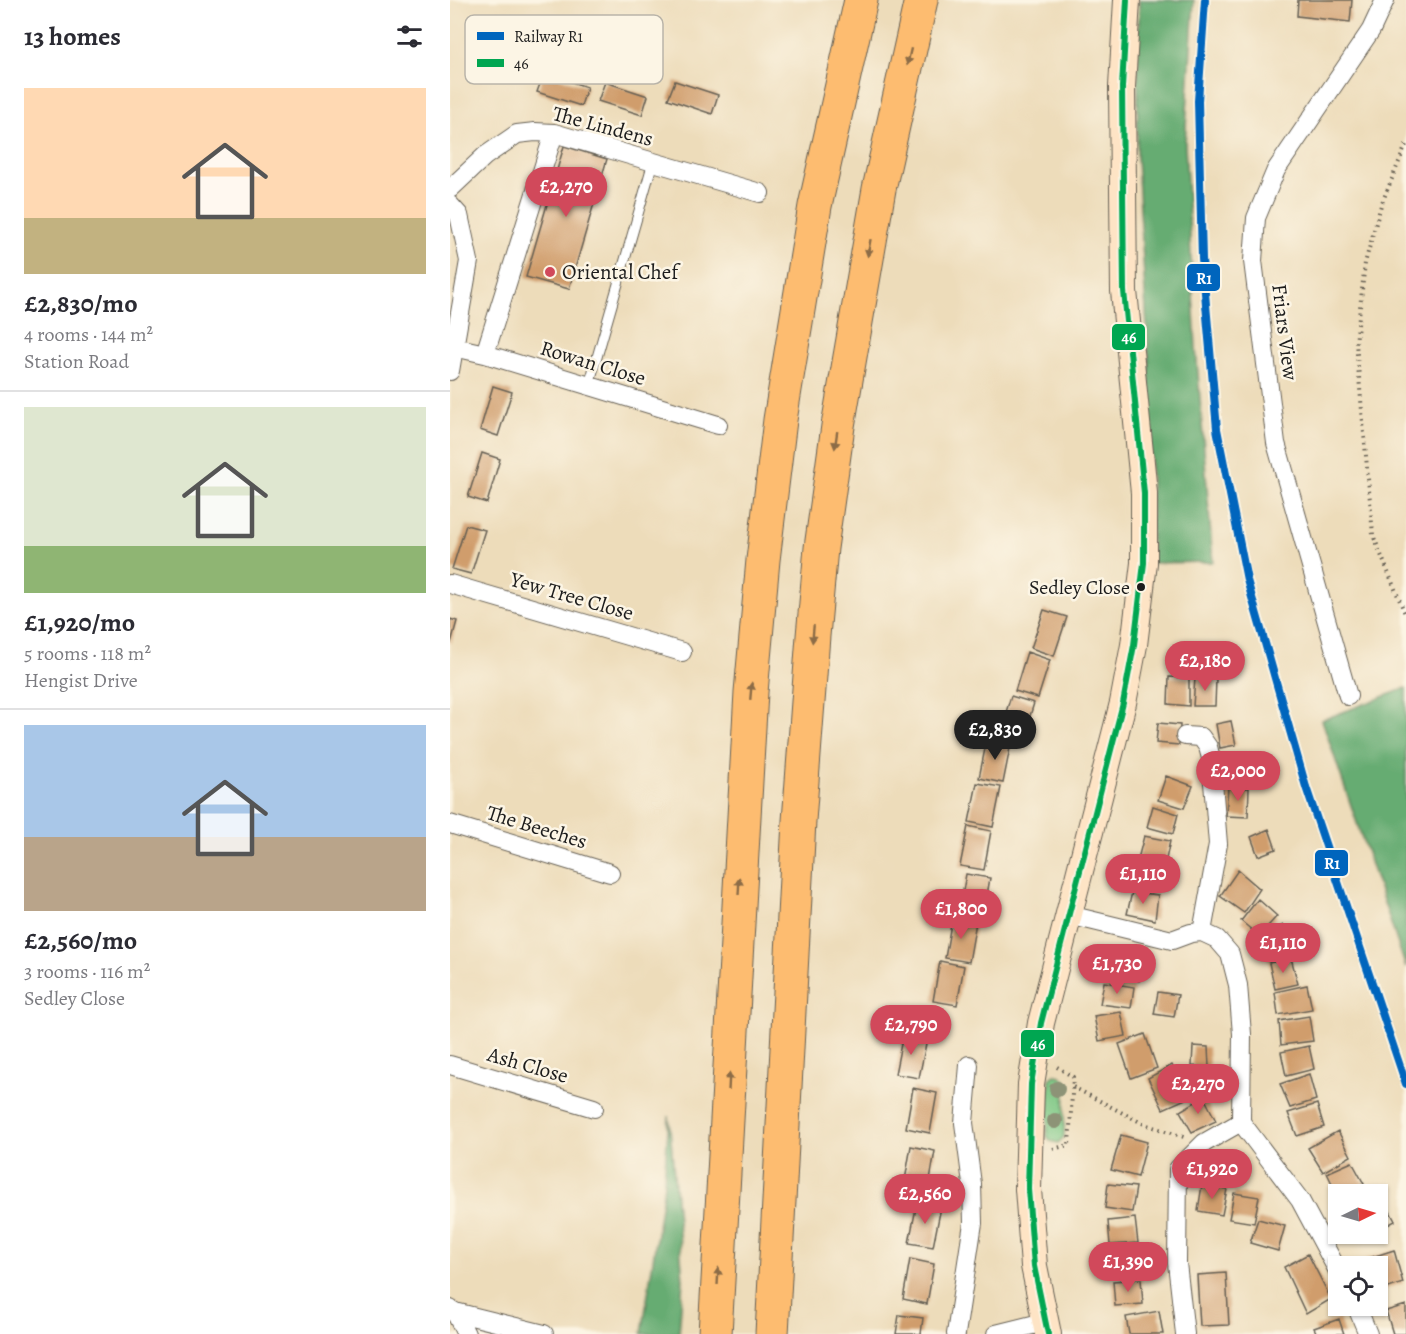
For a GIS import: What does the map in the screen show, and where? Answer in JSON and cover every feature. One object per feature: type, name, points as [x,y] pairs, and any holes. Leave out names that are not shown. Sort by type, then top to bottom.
[{"type":"highway","points":[[715,1334],[750,692],[763,560],[780,420],[815,206],[861,0]]},
{"type":"highway","points":[[772,1334],[798,845],[821,548],[838,426],[877,200],[921,0]]},
{"type":"street","points":[[996,1334],[1046,1328],[1034,1266],[1028,1189],[1031,1084],[1041,1023],[1123,703],[1134,645],[1143,563],[1144,493],[1124,291],[1122,87],[1126,0]]},
{"type":"street","name":"Friars View","points":[[1348,696],[1276,442],[1253,261],[1256,218],[1276,170],[1371,30],[1385,0]]},
{"type":"street","name":"The Lindens","points":[[450,189],[485,156],[516,134],[535,132],[554,133],[760,193]]},
{"type":"street","points":[[485,354],[554,133]]},
{"type":"street","points":[[450,206],[459,215],[469,261],[450,371]]},
{"type":"street","name":"Rowan Close","points":[[454,347],[485,354],[718,425]]},
{"type":"street","name":"Yew Tree Close","points":[[450,584],[682,652]]},
{"type":"street","points":[[1185,736],[1201,737],[1208,747],[1211,758],[1218,844],[1202,932]]},
{"type":"street","name":"The Beeches","points":[[450,824],[610,873]]},
{"type":"street","points":[[1069,915],[1172,940],[1191,933],[1202,932],[1217,939],[1230,954],[1238,985],[1242,1034],[1241,1122],[1300,1200],[1330,1256]]},
{"type":"street","name":"Ash Close","points":[[450,1065],[594,1108]]},
{"type":"street","points":[[956,1334],[974,1223],[972,1184],[964,1123],[969,1065]]},
{"type":"street","points":[[1185,1334],[1177,1263],[1178,1169],[1204,1143],[1241,1122]]},
{"type":"street","points":[[452,1311],[466,1334]]},
{"type":"street","points":[[452,1311],[544,1334]]},
{"type":"street","points":[[1361,1316],[1368,1334]]},
{"type":"lane","points":[[589,385],[653,162]]},
{"type":"path","points":[[1406,146],[1381,206],[1365,263],[1356,343],[1373,535],[1406,616]]},
{"type":"path","points":[[1029,1155],[1069,1145],[1073,1077],[1036,1054]]},
{"type":"path","points":[[1073,1087],[1144,1124],[1204,1143]]},
{"type":"green space","points":[[1139,0],[1194,0],[1185,144],[1196,348],[1213,562],[1152,563],[1149,362],[1137,158]]},
{"type":"green space","points":[[1406,688],[1406,968],[1322,720]]},
{"type":"green space","points":[[1055,1075],[1061,1076],[1065,1081],[1064,1137],[1058,1143],[1051,1141],[1047,1136],[1050,1079]]},
{"type":"green space","points":[[669,1116],[683,1280],[679,1334],[642,1334],[663,1193]]},
{"type":"building","points":[[1298,0],[1352,0],[1350,22],[1297,16]]},
{"type":"building","points":[[675,81],[718,95],[712,114],[668,99]]},
{"type":"building","points":[[540,84],[578,84],[587,87],[581,106],[537,92]]},
{"type":"building","points":[[604,84],[611,84],[648,96],[642,115],[598,101]]},
{"type":"building","points":[[564,146],[607,159],[569,289],[526,277]]},
{"type":"building","points":[[493,386],[512,392],[498,436],[480,430]]},
{"type":"building","points":[[482,453],[500,459],[487,503],[468,497]]},
{"type":"building","points":[[466,525],[485,530],[471,574],[452,569]]},
{"type":"building","points":[[1044,610],[1067,617],[1054,656],[1031,648]]},
{"type":"building","points":[[450,619],[457,621],[451,643],[450,643]]},
{"type":"building","points":[[1027,652],[1050,660],[1038,698],[1015,691]]},
{"type":"building","points":[[1169,677],[1189,678],[1189,706],[1168,704]]},
{"type":"building","points":[[1195,678],[1216,679],[1215,706],[1193,706]]},
{"type":"building","points":[[1011,696],[1034,703],[1022,742],[999,735]]},
{"type":"building","points":[[1231,721],[1236,745],[1220,748],[1216,724]]},
{"type":"building","points":[[1158,723],[1180,725],[1179,745],[1156,743]]},
{"type":"building","points":[[987,739],[1011,743],[1003,783],[979,778]]},
{"type":"building","points":[[1166,776],[1193,786],[1184,808],[1158,800]]},
{"type":"building","points":[[977,783],[1001,787],[993,827],[969,822]]},
{"type":"building","points":[[1228,787],[1249,788],[1248,817],[1226,816]]},
{"type":"building","points":[[1153,806],[1178,814],[1173,834],[1147,827]]},
{"type":"building","points":[[968,826],[991,831],[984,870],[960,866]]},
{"type":"building","points":[[1269,829],[1276,849],[1258,856],[1251,837]]},
{"type":"building","points":[[1144,836],[1170,841],[1165,864],[1138,859]]},
{"type":"building","points":[[1137,863],[1163,870],[1159,890],[1132,884]]},
{"type":"building","points":[[1238,870],[1260,889],[1244,913],[1220,896]]},
{"type":"building","points":[[966,874],[990,878],[983,918],[959,913]]},
{"type":"building","points":[[1132,892],[1158,895],[1155,920],[1127,914]]},
{"type":"building","points":[[1258,899],[1277,916],[1259,936],[1241,921]]},
{"type":"building","points":[[952,918],[976,922],[969,962],[945,958]]},
{"type":"building","points":[[1283,925],[1295,949],[1270,963],[1257,941]]},
{"type":"building","points":[[1119,951],[1145,960],[1139,981],[1112,974]]},
{"type":"building","points":[[1291,958],[1298,984],[1275,989],[1269,963]]},
{"type":"building","points":[[940,961],[964,966],[957,1005],[933,1001]]},
{"type":"building","points":[[1104,982],[1134,987],[1131,1008],[1100,1004]]},
{"type":"building","points":[[1307,985],[1312,1009],[1278,1015],[1275,992]]},
{"type":"building","points":[[1158,992],[1178,995],[1174,1017],[1154,1014]]},
{"type":"building","points":[[1121,1012],[1126,1036],[1099,1041],[1094,1016]]},
{"type":"building","points":[[1309,1016],[1313,1041],[1281,1045],[1279,1021]]},
{"type":"building","points":[[903,1034],[927,1039],[919,1078],[895,1074]]},
{"type":"building","points":[[1145,1034],[1157,1068],[1131,1078],[1119,1044]]},
{"type":"building","points":[[1193,1046],[1208,1047],[1209,1067],[1192,1066]]},
{"type":"building","points":[[1309,1046],[1314,1069],[1286,1076],[1281,1052]]},
{"type":"building","points":[[1172,1065],[1188,1098],[1163,1109],[1148,1078]]},
{"type":"building","points":[[1309,1074],[1316,1100],[1290,1108],[1280,1084]]},
{"type":"building","points":[[913,1088],[937,1093],[930,1133],[906,1128]]},
{"type":"building","points":[[1204,1097],[1216,1121],[1192,1132],[1180,1111]]},
{"type":"building","points":[[1317,1104],[1324,1127],[1297,1136],[1288,1113]]},
{"type":"building","points":[[1338,1131],[1351,1156],[1323,1172],[1308,1148]]},
{"type":"building","points":[[1121,1135],[1147,1142],[1138,1177],[1111,1170]]},
{"type":"building","points":[[911,1146],[935,1151],[928,1191],[904,1186]]},
{"type":"building","points":[[1352,1162],[1364,1184],[1332,1184],[1327,1173]]},
{"type":"building","points":[[1108,1184],[1136,1187],[1132,1212],[1105,1208]]},
{"type":"building","points":[[1202,1185],[1227,1189],[1222,1215],[1198,1211]]},
{"type":"building","points":[[1234,1193],[1259,1197],[1254,1223],[1229,1219]]},
{"type":"building","points":[[917,1203],[941,1207],[933,1247],[909,1243]]},
{"type":"building","points":[[1388,1208],[1395,1221],[1388,1225]]},
{"type":"building","points":[[1135,1218],[1138,1243],[1110,1245],[1108,1221]]},
{"type":"building","points":[[1258,1219],[1285,1226],[1278,1251],[1250,1243]]},
{"type":"building","points":[[1138,1248],[1140,1273],[1112,1275],[1110,1250]]},
{"type":"building","points":[[1394,1250],[1403,1283],[1388,1288],[1388,1256],[1375,1256]]},
{"type":"building","points":[[1308,1254],[1328,1293],[1328,1301],[1306,1314],[1284,1267]]},
{"type":"building","points":[[910,1259],[934,1264],[927,1304],[903,1299]]},
{"type":"building","points":[[1226,1273],[1229,1325],[1200,1326],[1197,1275]]},
{"type":"building","points":[[1141,1279],[1143,1304],[1115,1306],[1113,1281]]},
{"type":"building","points":[[1406,1305],[1406,1334],[1393,1334],[1388,1310]]},
{"type":"building","points":[[1159,1311],[1163,1334],[1129,1334],[1126,1317]]},
{"type":"building","points":[[899,1315],[923,1318],[921,1334],[896,1334]]},
{"type":"building","points":[[1339,1319],[1344,1334],[1317,1334],[1314,1328]]},
{"type":"rail line","name":"R1","points":[[1205,0],[1198,101],[1202,259],[1217,429],[1247,580],[1306,787],[1406,1084]]},
{"type":"transit line","name":"46","points":[[1048,1334],[1034,1266],[1028,1189],[1031,1084],[1041,1023],[1123,703],[1134,645],[1144,563],[1144,493],[1124,291],[1122,87],[1127,0]]},
{"type":"place","name":"Oriental Chef","points":[[550,272]]},
{"type":"place","name":"Sedley Close","points":[[1141,587]]}]
